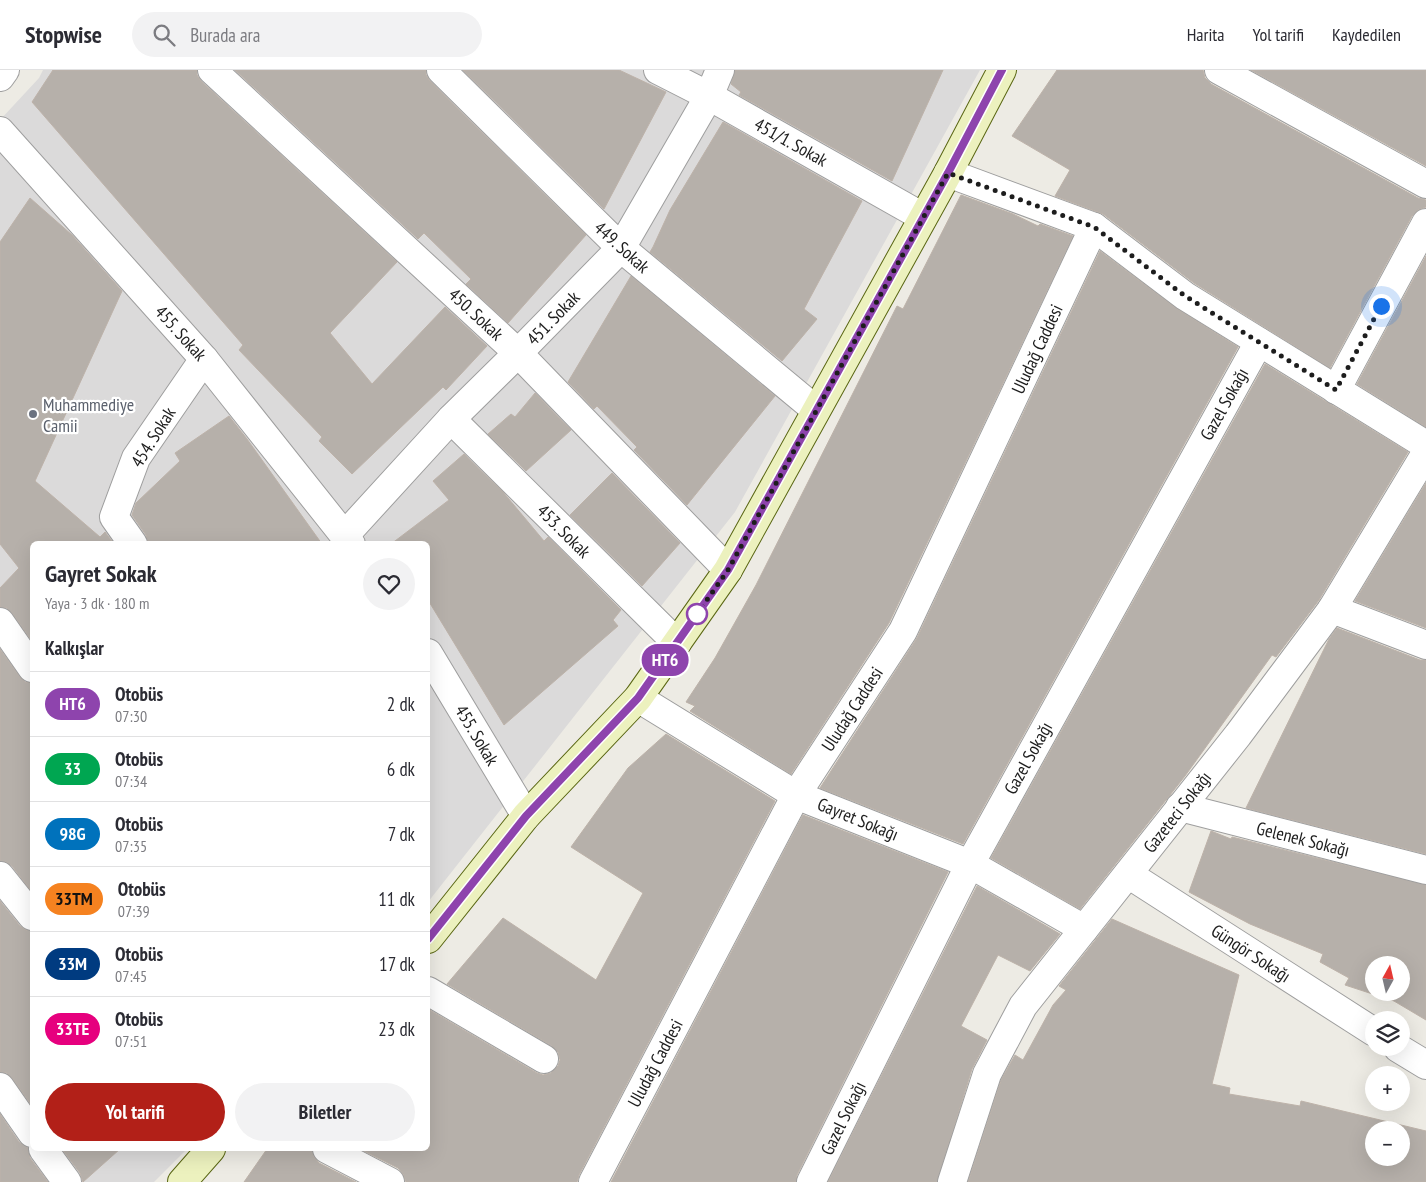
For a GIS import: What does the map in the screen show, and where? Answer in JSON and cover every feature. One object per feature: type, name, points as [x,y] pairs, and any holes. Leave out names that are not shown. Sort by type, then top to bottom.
[{"type":"main road","points":[[430,936],[526,816],[638,698],[728,570],[948,173],[1002,70]]},
{"type":"main road","points":[[182,1182],[209,1151]]},
{"type":"street","points":[[0,77],[5,70]]},
{"type":"street","name":"450. Sokak","points":[[212,70],[518,353],[728,570]]},
{"type":"street","name":"449. Sokak","points":[[441,70],[621,248],[816,410]]},
{"type":"street","name":"451/1. Sokak","points":[[658,70],[709,96],[923,217]]},
{"type":"street","name":"451. Sokak","points":[[348,539],[451,419],[621,248],[709,96],[720,70]]},
{"type":"street","points":[[1219,70],[1426,184]]},
{"type":"street","name":"455. Sokak","points":[[0,131],[204,359],[348,539]]},
{"type":"street","points":[[948,173],[1094,227],[1185,296],[1426,445]]},
{"type":"street","points":[[1336,390],[1426,223]]},
{"type":"street","name":"Uludağ Caddesi","points":[[593,1182],[796,795],[903,631],[1094,227]]},
{"type":"street","name":"Gazel Sokağı","points":[[811,1182],[970,864],[1259,342]]},
{"type":"street","name":"454. Sokak","points":[[131,541],[114,517],[136,458],[204,359]]},
{"type":"street","name":"453. Sokak","points":[[451,419],[677,643]]},
{"type":"street","name":"Gazeteci Sokağı","points":[[952,1182],[987,1074],[1023,1006],[1238,735],[1332,609],[1426,453]]},
{"type":"street","points":[[1332,609],[1426,645]]},
{"type":"street","points":[[0,622],[30,665]]},
{"type":"street","name":"455. Sokak","points":[[430,656],[526,816]]},
{"type":"street","name":"Gayret Sokağı","points":[[638,698],[796,795],[970,864],[1084,930]]},
{"type":"street","name":"Gelenek Sokağı","points":[[1180,808],[1426,870]]},
{"type":"street","name":"Güngör Sokağı","points":[[1128,874],[1365,1026]]},
{"type":"street","points":[[0,876],[30,914]]},
{"type":"street","points":[[430,992],[544,1059]]},
{"type":"street","points":[[1410,1055],[1426,1065]]},
{"type":"street","points":[[0,1086],[30,1130]]},
{"type":"street","points":[[44,1151],[66,1182]]},
{"type":"street","points":[[332,1151],[390,1182]]},
{"type":"shaded area","points":[[43,70],[980,70],[735,512],[430,899],[430,541],[30,541],[30,1151],[185,1151],[154,1182],[0,1182],[0,120],[39,78]]},
{"type":"building","points":[[53,70],[197,70],[197,75],[201,81],[397,262],[330,333],[372,384],[445,307],[487,346],[446,390],[443,387],[352,474],[319,441],[322,437],[239,350],[243,345],[32,102]]},
{"type":"building","points":[[235,70],[426,70],[426,75],[430,81],[586,235],[508,323],[466,284],[471,279],[424,233],[418,239]]},
{"type":"building","points":[[463,70],[619,70],[666,92],[604,209]]},
{"type":"building","points":[[735,70],[943,70],[892,181],[739,95],[741,92],[731,84]]},
{"type":"building","points":[[1057,70],[1203,70],[1205,78],[1211,84],[1418,198],[1426,200],[1426,207],[1418,210],[1412,216],[1330,368],[1194,283],[1103,214],[1055,196],[1070,170],[1012,136]]},
{"type":"building","points":[[1251,70],[1426,70],[1426,166]]},
{"type":"building","points":[[723,122],[862,201],[804,309],[817,319],[782,361],[650,252],[670,210]]},
{"type":"building","points":[[961,195],[1013,214],[1038,226],[1040,224],[1073,236],[889,623],[791,774],[690,711],[695,706],[686,702],[715,658],[756,585],[897,306],[903,309]]},
{"type":"building","name":"Muhammediye Camii","points":[[30,198],[72,235],[122,291],[35,481],[100,537],[105,532],[112,541],[30,541],[30,638],[12,613],[7,608],[0,607],[0,588],[19,568],[0,544],[0,242]]},
{"type":"building","points":[[1100,251],[1176,308],[1238,347],[963,844],[820,788],[917,638]]},
{"type":"building","points":[[1426,256],[1426,427],[1357,384]]},
{"type":"building","points":[[631,276],[775,396],[687,505],[634,450],[637,447],[597,406],[594,409],[568,382]]},
{"type":"building","points":[[1265,364],[1408,452],[1319,600],[1276,657],[1272,655],[1185,776],[1080,909],[991,858]]},
{"type":"building","points":[[535,393],[571,430],[526,471],[488,434],[511,414],[515,417]]},
{"type":"building","points":[[229,416],[320,541],[147,541],[146,535],[132,515],[136,503],[180,461],[175,453]]},
{"type":"building","points":[[464,454],[503,492],[544,541],[548,537],[621,610],[613,620],[618,626],[504,725],[430,603],[430,541],[395,541],[449,500],[433,481]]},
{"type":"building","points":[[612,473],[680,543],[642,586],[570,515]]},
{"type":"building","points":[[1426,483],[1426,628],[1355,601]]},
{"type":"building","points":[[1337,628],[1420,660],[1426,660],[1426,854],[1246,808],[1329,639]]},
{"type":"building","points":[[0,649],[20,677],[25,682],[30,683],[30,889],[12,866],[0,861]]},
{"type":"building","points":[[666,734],[775,801],[577,1182],[406,1182],[398,1168],[364,1151],[430,1151],[430,1010],[537,1073],[543,1075],[551,1073],[558,1066],[560,1060],[558,1052],[552,1046],[447,984],[503,918],[596,980],[643,893],[571,847],[628,768]]},
{"type":"building","points":[[803,815],[948,872],[797,1175],[796,1182],[611,1182]]},
{"type":"building","points":[[1211,831],[1231,839],[1232,837],[1426,885],[1426,1020],[1394,1001],[1410,1001],[1410,956],[1365,956],[1365,992],[1345,985],[1349,978],[1320,962],[1323,954],[1250,924],[1189,892]]},
{"type":"building","points":[[977,886],[1060,934],[1030,971],[998,955],[961,1026],[987,1040],[972,1069],[937,1182],[828,1182]]},
{"type":"building","points":[[0,901],[20,926],[30,931],[30,1103],[12,1078],[7,1073],[0,1072]]},
{"type":"building","points":[[1112,919],[1239,975],[1212,1084],[1230,1088],[1229,1094],[1300,1106],[1301,1101],[1384,1121],[1365,1121],[1365,1166],[1410,1166],[1410,1127],[1426,1131],[1426,1182],[968,1182],[1001,1080],[1015,1055],[1023,1060],[1053,1005],[1066,990],[1059,986]]},
{"type":"building","points":[[0,1114],[19,1142],[28,1148],[30,1158],[48,1182],[0,1182]]},
{"type":"building","points":[[64,1151],[118,1151],[83,1182],[80,1173]]},
{"type":"building","points":[[266,1151],[312,1151],[314,1157],[319,1163],[356,1182],[244,1182]]},
{"type":"bus line","name":"HT6","points":[[430,936],[526,816],[638,698],[728,570],[948,173],[1002,70]]},
{"type":"place","name":"Muhammediye Camii","points":[[33,414]]},
{"type":"route","points":[[697,614],[728,570],[948,173],[1094,227],[1185,296],[1336,390],[1381,306]]}]
